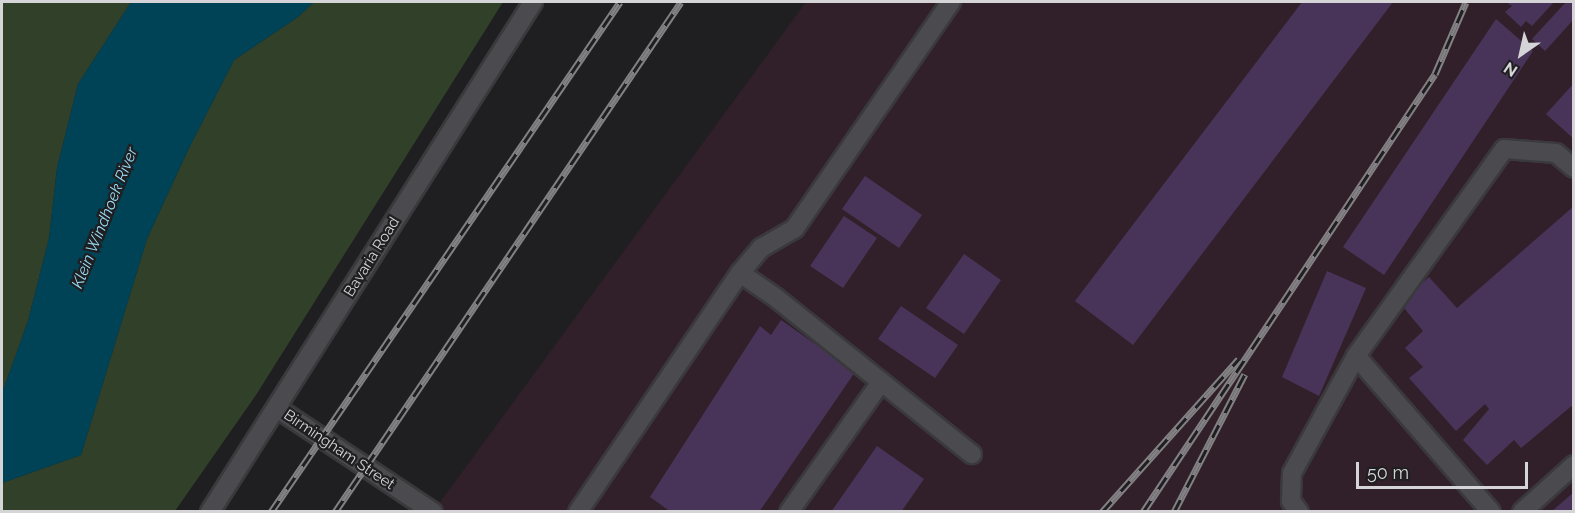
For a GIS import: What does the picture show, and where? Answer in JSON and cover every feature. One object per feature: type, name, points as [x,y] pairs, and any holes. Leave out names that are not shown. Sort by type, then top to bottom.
[{"type":"street","name":"Bavaria Road","points":[[210,512],[533,2]]},
{"type":"street","points":[[578,512],[740,273],[761,249],[795,228],[951,2]]},
{"type":"street","points":[[1299,512],[1290,501],[1292,473],[1356,356],[1504,148],[1556,153],[1574,168]]},
{"type":"street","points":[[740,273],[972,454]]},
{"type":"street","points":[[1356,356],[1491,512]]},
{"type":"street","points":[[789,512],[881,382]]},
{"type":"street","name":"Birmingham Street","points":[[277,408],[433,512]]},
{"type":"street","points":[[1522,512],[1574,465]]},
{"type":"shaded area","points":[[806,2],[1573,2],[1573,511],[433,512]]},
{"type":"green space","points":[[2,2],[131,2],[78,84],[57,168],[49,238],[28,321],[2,393]]},
{"type":"green space","points":[[314,2],[503,2],[256,395],[175,511],[2,512],[2,483],[81,455],[147,239],[188,150],[234,60],[298,17]]},
{"type":"water","name":"Klein Windhoek River","points":[[131,2],[314,2],[298,17],[234,60],[188,150],[147,239],[81,455],[2,483],[2,393],[28,321],[49,238],[57,168],[78,84]]},
{"type":"building","points":[[1302,2],[1393,2],[1133,345],[1075,301]]},
{"type":"building","points":[[1506,2],[1554,2],[1532,26],[1526,21],[1521,27],[1505,12],[1512,6]]},
{"type":"building","points":[[1566,2],[1574,2],[1574,19],[1545,51],[1532,39]]},
{"type":"building","points":[[1496,19],[1533,51],[1384,275],[1343,247]]},
{"type":"building","points":[[1574,83],[1574,139],[1546,114]]},
{"type":"building","points":[[865,176],[922,215],[899,248],[842,209]]},
{"type":"building","points":[[1574,206],[1574,404],[1521,448],[1514,440],[1487,465],[1463,440],[1489,409],[1485,404],[1456,431],[1409,378],[1423,367],[1405,348],[1423,331],[1399,302],[1429,277],[1457,308]]},
{"type":"building","points":[[844,216],[877,238],[843,288],[810,266]]},
{"type":"building","points":[[964,254],[1001,280],[964,334],[926,308]]},
{"type":"building","points":[[1327,271],[1366,288],[1319,396],[1282,377]]},
{"type":"building","points":[[901,306],[958,345],[935,378],[878,339]]},
{"type":"building","points":[[781,320],[855,372],[759,512],[671,512],[650,497],[760,326],[771,335]]},
{"type":"building","points":[[877,446],[924,479],[901,512],[831,512]]},
{"type":"building","points":[[1574,492],[1574,512],[1551,512]]},
{"type":"railway","points":[[271,512],[620,2]]},
{"type":"railway","points":[[335,512],[681,2]]},
{"type":"railway","points":[[1143,512],[1435,74],[1466,2]]},
{"type":"railway","points":[[1102,512],[1239,359]]},
{"type":"railway","points":[[1174,512],[1245,374]]}]
